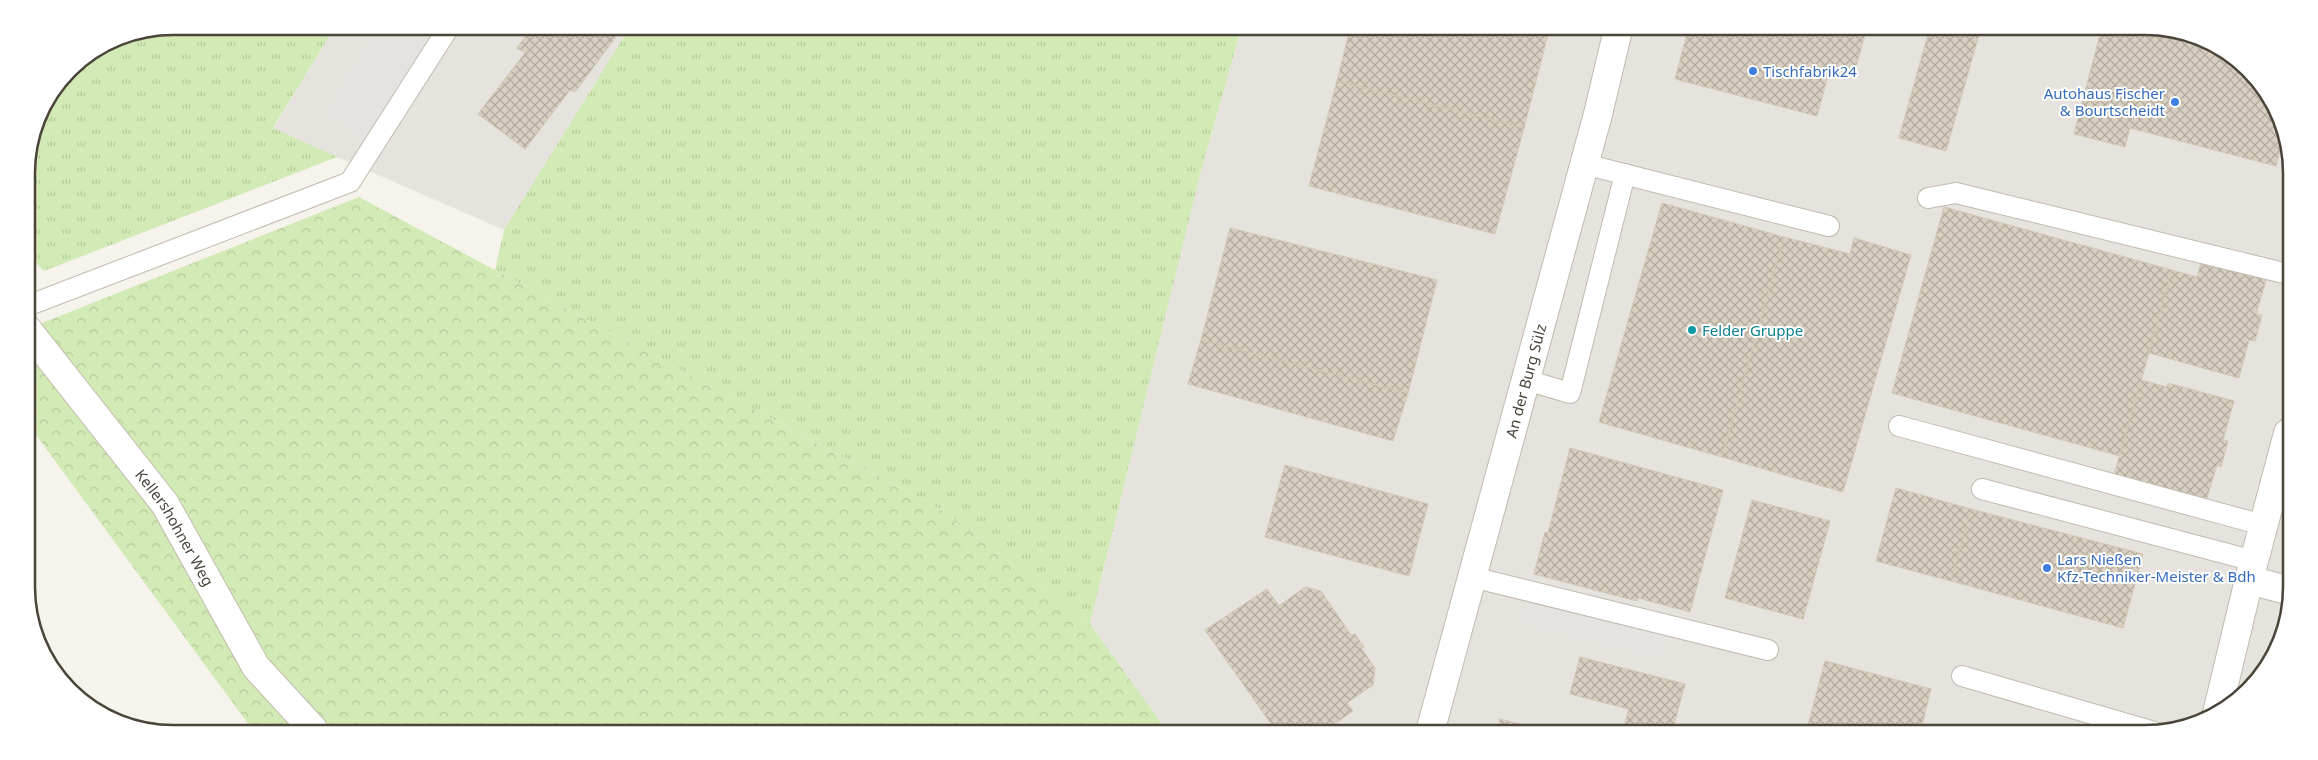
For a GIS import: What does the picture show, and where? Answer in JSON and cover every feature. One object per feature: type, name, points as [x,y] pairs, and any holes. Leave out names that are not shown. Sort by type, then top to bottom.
[{"type":"street","name":"An der Burg Sülz","points":[[1432,725],[1584,164],[1617,35]]},
{"type":"street","name":"Kellershohner Weg","points":[[35,338],[165,504],[256,666],[310,725]]},
{"type":"street","points":[[2219,704],[2251,570],[2283,451]]},
{"type":"street","points":[[2251,570],[2283,588]]},
{"type":"lane","points":[[35,303],[350,182],[444,35]]},
{"type":"lane","points":[[1584,164],[1829,226]]},
{"type":"lane","points":[[1526,380],[1570,393],[1624,174]]},
{"type":"lane","points":[[1928,198],[1956,192],[2283,273]]},
{"type":"lane","points":[[1899,426],[2263,525]]},
{"type":"lane","points":[[1982,489],[2251,570]]},
{"type":"lane","points":[[1472,577],[1768,650]]},
{"type":"lane","points":[[1962,676],[2130,725]]},
{"type":"shaded area","points":[[330,35],[625,35],[504,230],[273,129]]},
{"type":"shaded area","points":[[373,35],[444,35],[371,148],[329,111]]},
{"type":"shaded area","points":[[1239,35],[2145,35],[2181,40],[2214,53],[2236,69],[2260,96],[2276,129],[2282,155],[2283,587],[2278,623],[2265,656],[2249,678],[2236,691],[2214,707],[2189,718],[2154,725],[1163,725],[1090,624],[1200,175]]},
{"type":"shaded area","points":[[1525,591],[1672,625],[1660,657],[1522,623]]},
{"type":"green space","points":[[330,35],[273,128],[337,157],[44,271],[35,263],[36,155],[40,137],[53,104],[75,75],[82,69],[112,49],[129,42],[155,36]]},
{"type":"green space","points":[[625,35],[1239,35],[1200,175],[1090,624],[945,512],[495,270],[504,230]]},
{"type":"green space","points":[[359,197],[945,512],[1090,624],[1163,725],[249,725],[35,434],[35,326]]},
{"type":"building","points":[[526,35],[617,35],[575,92],[570,90],[525,149],[478,114],[525,53],[517,48]]},
{"type":"building","points":[[1348,35],[1548,35],[1524,128],[1337,81]]},
{"type":"building","name":"Tischfabrik24","points":[[1687,35],[1865,35],[1854,74],[1830,68],[1817,116],[1675,79]]},
{"type":"building","points":[[1928,35],[1979,35],[1946,151],[1899,138]]},
{"type":"building","name":"Autohaus Fischer & Bourtscheidt","points":[[2100,35],[2163,36],[2181,40],[2214,53],[2236,69],[2260,96],[2269,112],[2276,129],[2281,148],[2276,166],[2130,128],[2125,147],[2074,134]]},
{"type":"building","points":[[1337,81],[1524,128],[1495,234],[1309,186]]},
{"type":"building","name":"Felder Gruppe","points":[[1662,203],[1784,237],[1722,457],[1599,422]]},
{"type":"building","points":[[1944,207],[2172,270],[2120,456],[1892,393]]},
{"type":"building","points":[[1230,228],[1437,280],[1408,393],[1201,340]]},
{"type":"building","points":[[1784,237],[1850,254],[1854,238],[1911,255],[1843,492],[1722,457]]},
{"type":"building","points":[[2202,259],[2267,277],[2256,314],[2262,315],[2255,341],[2249,340],[2239,378],[2149,353],[2172,270],[2197,277]]},
{"type":"building","points":[[1201,340],[1408,393],[1393,441],[1188,384]]},
{"type":"building","points":[[2141,380],[2167,387],[2168,383],[2234,401],[2223,440],[2228,441],[2221,467],[2217,465],[2206,501],[2114,475]]},
{"type":"building","points":[[1570,448],[1723,490],[1690,612],[1638,598],[1637,601],[1534,574],[1545,532],[1548,533]]},
{"type":"building","points":[[1285,465],[1428,504],[1409,576],[1265,537]]},
{"type":"building","points":[[1896,488],[1971,509],[1951,581],[1876,561]]},
{"type":"building","points":[[1752,500],[1830,521],[1803,619],[1725,598]]},
{"type":"building","name":"Lars Nießen Kfz-Techniker-Meister & Bdh","points":[[1971,509],[2143,554],[2123,628],[1951,581]]},
{"type":"building","points":[[1305,587],[1321,591],[1351,635],[1355,634],[1364,647],[1361,648],[1375,668],[1373,685],[1347,703],[1353,711],[1333,725],[1272,725],[1205,630],[1267,589],[1279,606]]},
{"type":"building","points":[[1580,657],[1685,684],[1674,725],[1624,725],[1629,709],[1570,694]]},
{"type":"building","points":[[1825,661],[1931,689],[1922,725],[1808,725]]},
{"type":"building","points":[[1500,719],[1523,725],[1499,725]]},
{"type":"place","name":"Tischfabrik24","points":[[1753,71]]},
{"type":"place","name":"Autohaus Fischer & Bourtscheidt","points":[[2175,102]]},
{"type":"place","name":"Felder Gruppe","points":[[1692,330]]},
{"type":"place","name":"Lars Nießen Kfz-Techniker-Meister & Bdh","points":[[2047,568]]}]
